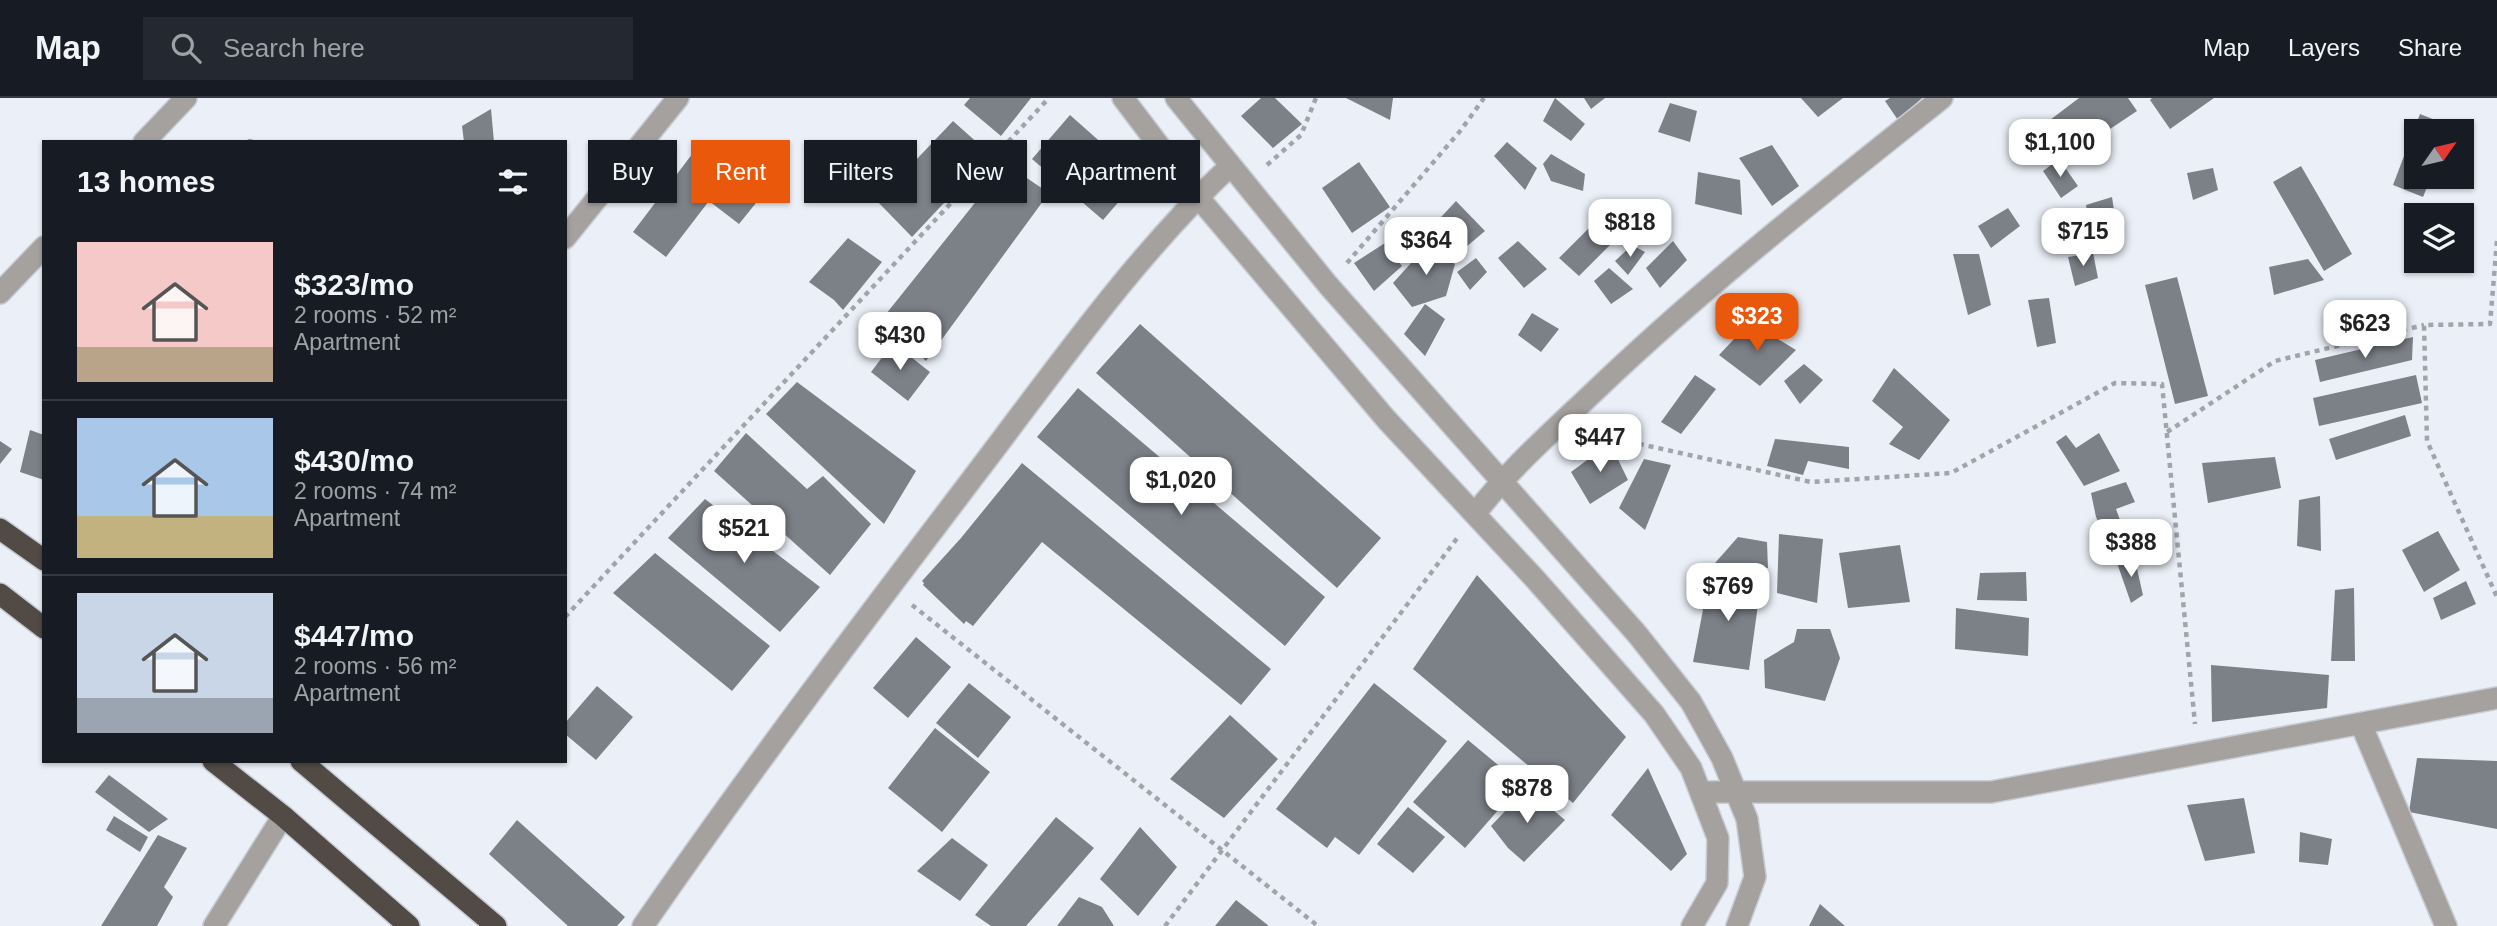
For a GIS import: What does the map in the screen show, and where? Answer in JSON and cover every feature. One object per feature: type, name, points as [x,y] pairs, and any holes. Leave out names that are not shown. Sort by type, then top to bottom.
[{"type":"highway","points":[[0,529],[42,559]]},
{"type":"highway","points":[[0,594],[42,626]]},
{"type":"highway","points":[[216,763],[283,816],[409,926]]},
{"type":"highway","points":[[303,763],[496,926]]},
{"type":"street","points":[[147,140],[186,98]]},
{"type":"street","points":[[567,236],[678,98]]},
{"type":"street","points":[[1124,98],[1155,140]]},
{"type":"street","points":[[1177,98],[1328,285],[1637,634],[1691,702],[1722,758],[1746,819],[1755,877],[1737,926]]},
{"type":"street","points":[[1475,514],[1500,481],[1657,331],[1942,98]]},
{"type":"street","points":[[1200,195],[1230,166]]},
{"type":"street","points":[[1200,199],[1386,419],[1654,714],[1691,768],[1718,838],[1717,883],[1692,926]]},
{"type":"street","points":[[643,926],[729,801],[889,587],[1106,302],[1193,203]]},
{"type":"street","points":[[0,293],[42,249]]},
{"type":"street","points":[[1701,792],[1992,792],[2497,698]]},
{"type":"street","points":[[2361,724],[2446,926]]},
{"type":"street","points":[[214,926],[283,816]]},
{"type":"path","points":[[567,615],[1049,98]]},
{"type":"path","points":[[1246,185],[1301,135],[1315,98]]},
{"type":"path","points":[[1328,285],[1461,130],[1484,98]]},
{"type":"path","points":[[2167,432],[2275,361],[2424,324],[2490,324],[2497,241]]},
{"type":"path","points":[[2424,324],[2427,442],[2497,597]]},
{"type":"path","points":[[1558,426],[1811,482],[1951,473],[2115,383],[2162,384],[2198,754]]},
{"type":"path","points":[[1165,926],[1475,514]]},
{"type":"path","points":[[889,587],[1318,926]]},
{"type":"building","points":[[970,98],[1031,98],[1001,136],[964,105]]},
{"type":"building","points":[[1261,98],[1275,98],[1302,124],[1273,148],[1241,116]]},
{"type":"building","points":[[1346,98],[1393,98],[1390,120]]},
{"type":"building","points":[[1555,98],[1585,124],[1571,141],[1543,121]]},
{"type":"building","points":[[1584,98],[1605,98],[1591,109]]},
{"type":"building","points":[[1801,98],[1843,98],[1818,117]]},
{"type":"building","points":[[1890,98],[1922,98],[1898,120],[1885,101]]},
{"type":"building","points":[[2079,98],[2128,98],[2137,111],[2068,157],[2046,123]]},
{"type":"building","points":[[2214,98],[2170,129],[2150,100]]},
{"type":"building","points":[[1670,103],[1697,111],[1690,142],[1658,132]]},
{"type":"building","points":[[491,109],[494,140],[464,140],[462,126]]},
{"type":"building","points":[[2420,114],[2432,119],[2418,119]]},
{"type":"building","points":[[1070,115],[1098,140],[1048,140]]},
{"type":"building","points":[[953,121],[974,140],[935,140]]},
{"type":"building","points":[[1507,142],[1537,168],[1525,190],[1494,156]]},
{"type":"building","points":[[931,144],[931,203],[944,203],[912,237],[879,203],[917,203],[917,159]]},
{"type":"building","points":[[1772,145],[1799,186],[1772,206],[1739,158]]},
{"type":"building","points":[[1041,149],[1041,167],[1032,159]]},
{"type":"building","points":[[1551,154],[1585,174],[1583,191],[1551,181],[1543,164]]},
{"type":"building","points":[[691,156],[691,203],[707,203],[666,257],[633,232],[655,203],[677,203],[677,174]]},
{"type":"building","points":[[2404,156],[2404,189],[2426,189],[2423,197],[2393,185]]},
{"type":"building","points":[[2059,159],[2078,186],[2061,198],[2043,171]]},
{"type":"building","points":[[1359,162],[1390,207],[1352,233],[1322,188]]},
{"type":"building","points":[[2301,166],[2352,254],[2324,271],[2273,182]]},
{"type":"building","points":[[2213,168],[2218,190],[2193,200],[2187,173]]},
{"type":"building","points":[[1698,172],[1740,180],[1742,215],[1695,204]]},
{"type":"building","points":[[1027,178],[1041,188],[1042,203],[926,361],[882,319],[975,203],[1027,203]]},
{"type":"building","points":[[2112,197],[2117,230],[2091,233],[2086,205]]},
{"type":"building","points":[[1456,201],[1485,231],[1453,258],[1429,230]]},
{"type":"building","points":[[712,203],[756,203],[739,224]]},
{"type":"building","points":[[1083,203],[1118,203],[1103,220]]},
{"type":"building","points":[[2008,208],[2020,226],[1991,248],[1978,226]]},
{"type":"building","points":[[1598,219],[1617,238],[1579,276],[1559,258]]},
{"type":"building","points":[[848,238],[882,262],[843,310],[809,282]]},
{"type":"building","points":[[1518,241],[1547,269],[1524,288],[1498,258]]},
{"type":"building","points":[[1673,241],[1687,260],[1660,288],[1646,268]]},
{"type":"building","points":[[1430,242],[1455,264],[1446,296],[1412,307],[1393,283]]},
{"type":"building","points":[[1385,243],[1402,266],[1374,291],[1354,263]]},
{"type":"building","points":[[1632,245],[1645,252],[1628,275],[1615,261]]},
{"type":"building","points":[[2093,253],[2098,278],[2075,286],[2068,257]]},
{"type":"building","points":[[1953,254],[1979,254],[1991,305],[1968,315]]},
{"type":"building","points":[[1476,258],[1487,272],[1470,290],[1457,272]]},
{"type":"building","points":[[2308,259],[2324,280],[2274,295],[2269,267]]},
{"type":"building","points":[[1609,268],[1633,289],[1611,304],[1594,281]]},
{"type":"building","points":[[2177,277],[2208,396],[2175,404],[2145,285]]},
{"type":"building","points":[[2049,298],[2056,343],[2037,347],[2028,300]]},
{"type":"building","points":[[1425,304],[1445,319],[1425,356],[1404,334]]},
{"type":"building","points":[[1532,313],[1559,329],[1541,352],[1518,335]]},
{"type":"building","points":[[1750,322],[1796,350],[1760,386],[1719,355]]},
{"type":"building","points":[[1140,324],[1381,538],[1337,588],[1096,373]]},
{"type":"building","points":[[2413,337],[2412,360],[2320,382],[2315,360]]},
{"type":"building","points":[[893,343],[930,372],[908,401],[871,372]]},
{"type":"building","points":[[1804,364],[1823,380],[1800,404],[1784,381]]},
{"type":"building","points":[[1894,368],[1950,420],[1919,460],[1889,444],[1903,427],[1872,401]]},
{"type":"building","points":[[1695,375],[1716,389],[1681,434],[1661,422]]},
{"type":"building","points":[[2416,375],[2422,403],[2319,426],[2313,398]]},
{"type":"building","points":[[797,382],[916,471],[884,524],[766,414]]},
{"type":"building","points":[[1078,388],[1325,597],[1285,646],[1037,437]]},
{"type":"building","points":[[2405,415],[2411,436],[2336,460],[2329,439]]},
{"type":"building","points":[[30,430],[42,434],[42,479],[20,472]]},
{"type":"building","points":[[746,433],[807,489],[823,476],[871,524],[830,575],[714,471]]},
{"type":"building","points":[[2099,433],[2120,471],[2084,486],[2056,442],[2066,435],[2076,448]]},
{"type":"building","points":[[1775,439],[1849,447],[1849,469],[1808,461],[1803,475],[1767,466]]},
{"type":"building","points":[[0,441],[12,449],[0,464]]},
{"type":"building","points":[[1610,443],[1628,480],[1590,504],[1571,472]]},
{"type":"building","points":[[2275,457],[2281,488],[2208,503],[2202,463]]},
{"type":"building","points":[[1644,459],[1671,465],[1645,530],[1619,508]]},
{"type":"building","points":[[1022,463],[1271,669],[1241,705],[1042,542],[973,626],[966,621],[964,624],[923,585],[922,581]]},
{"type":"building","points":[[2126,482],[2135,502],[2116,509],[2129,545],[2113,554],[2096,517],[2091,493]]},
{"type":"building","points":[[2320,496],[2321,551],[2297,546],[2299,500]]},
{"type":"building","points":[[705,499],[820,587],[780,632],[668,538]]},
{"type":"building","points":[[2438,531],[2460,570],[2424,592],[2402,550]]},
{"type":"building","points":[[1779,534],[1823,539],[1817,603],[1777,593]]},
{"type":"building","points":[[1738,537],[1767,542],[1768,568],[1715,563]]},
{"type":"building","points":[[1900,545],[1910,602],[1848,608],[1839,553]]},
{"type":"building","points":[[655,553],[770,646],[732,691],[613,593]]},
{"type":"building","points":[[2135,560],[2143,595],[2131,603],[2117,563]]},
{"type":"building","points":[[2026,572],[2027,601],[1977,600],[1980,573]]},
{"type":"building","points":[[1710,573],[1761,583],[1749,670],[1693,662]]},
{"type":"building","points":[[1477,575],[1626,737],[1573,803],[1413,669]]},
{"type":"building","points":[[2466,581],[2476,604],[2441,620],[2433,598]]},
{"type":"building","points":[[2354,588],[2355,661],[2331,661],[2335,590]]},
{"type":"building","points":[[1956,608],[2029,618],[2028,656],[1955,649]]},
{"type":"building","points":[[1797,629],[1830,629],[1840,658],[1825,701],[1765,688],[1764,660],[1794,642]]},
{"type":"building","points":[[916,637],[951,667],[908,718],[873,688]]},
{"type":"building","points":[[2211,665],[2329,675],[2327,708],[2212,722]]},
{"type":"building","points":[[969,683],[1011,717],[978,758],[936,723]]},
{"type":"building","points":[[1374,683],[1447,741],[1359,855],[1335,837],[1327,848],[1276,809]]},
{"type":"building","points":[[597,686],[633,717],[596,760],[567,736],[567,721]]},
{"type":"building","points":[[1230,715],[1278,759],[1224,818],[1170,779]]},
{"type":"building","points":[[935,728],[990,772],[942,832],[888,788]]},
{"type":"building","points":[[1468,740],[1521,784],[1465,848],[1413,802]]},
{"type":"building","points":[[2417,758],[2497,761],[2497,829],[2409,812]]},
{"type":"building","points":[[1648,768],[1687,854],[1671,871],[1611,815]]},
{"type":"building","points":[[109,775],[168,819],[149,832],[95,792]]},
{"type":"building","points":[[1527,788],[1565,820],[1524,862],[1508,848],[1491,826]]},
{"type":"building","points":[[2244,798],[2255,853],[2205,861],[2187,805]]},
{"type":"building","points":[[1408,807],[1445,837],[1413,873],[1377,844]]},
{"type":"building","points":[[114,816],[148,837],[140,852],[106,830]]},
{"type":"building","points":[[1056,817],[1094,848],[1026,926],[991,926],[975,915]]},
{"type":"building","points":[[517,820],[625,917],[617,926],[568,926],[489,854]]},
{"type":"building","points":[[1140,827],[1177,867],[1138,916],[1100,879]]},
{"type":"building","points":[[2300,832],[2332,839],[2328,865],[2299,862]]},
{"type":"building","points":[[158,835],[187,848],[164,887],[173,897],[157,926],[101,926]]},
{"type":"building","points":[[952,838],[988,865],[960,901],[917,871]]},
{"type":"building","points":[[1079,897],[1102,907],[1114,926],[1057,926]]},
{"type":"building","points":[[1236,900],[1269,926],[1215,926]]},
{"type":"building","points":[[1820,904],[1845,926],[1809,926]]}]
